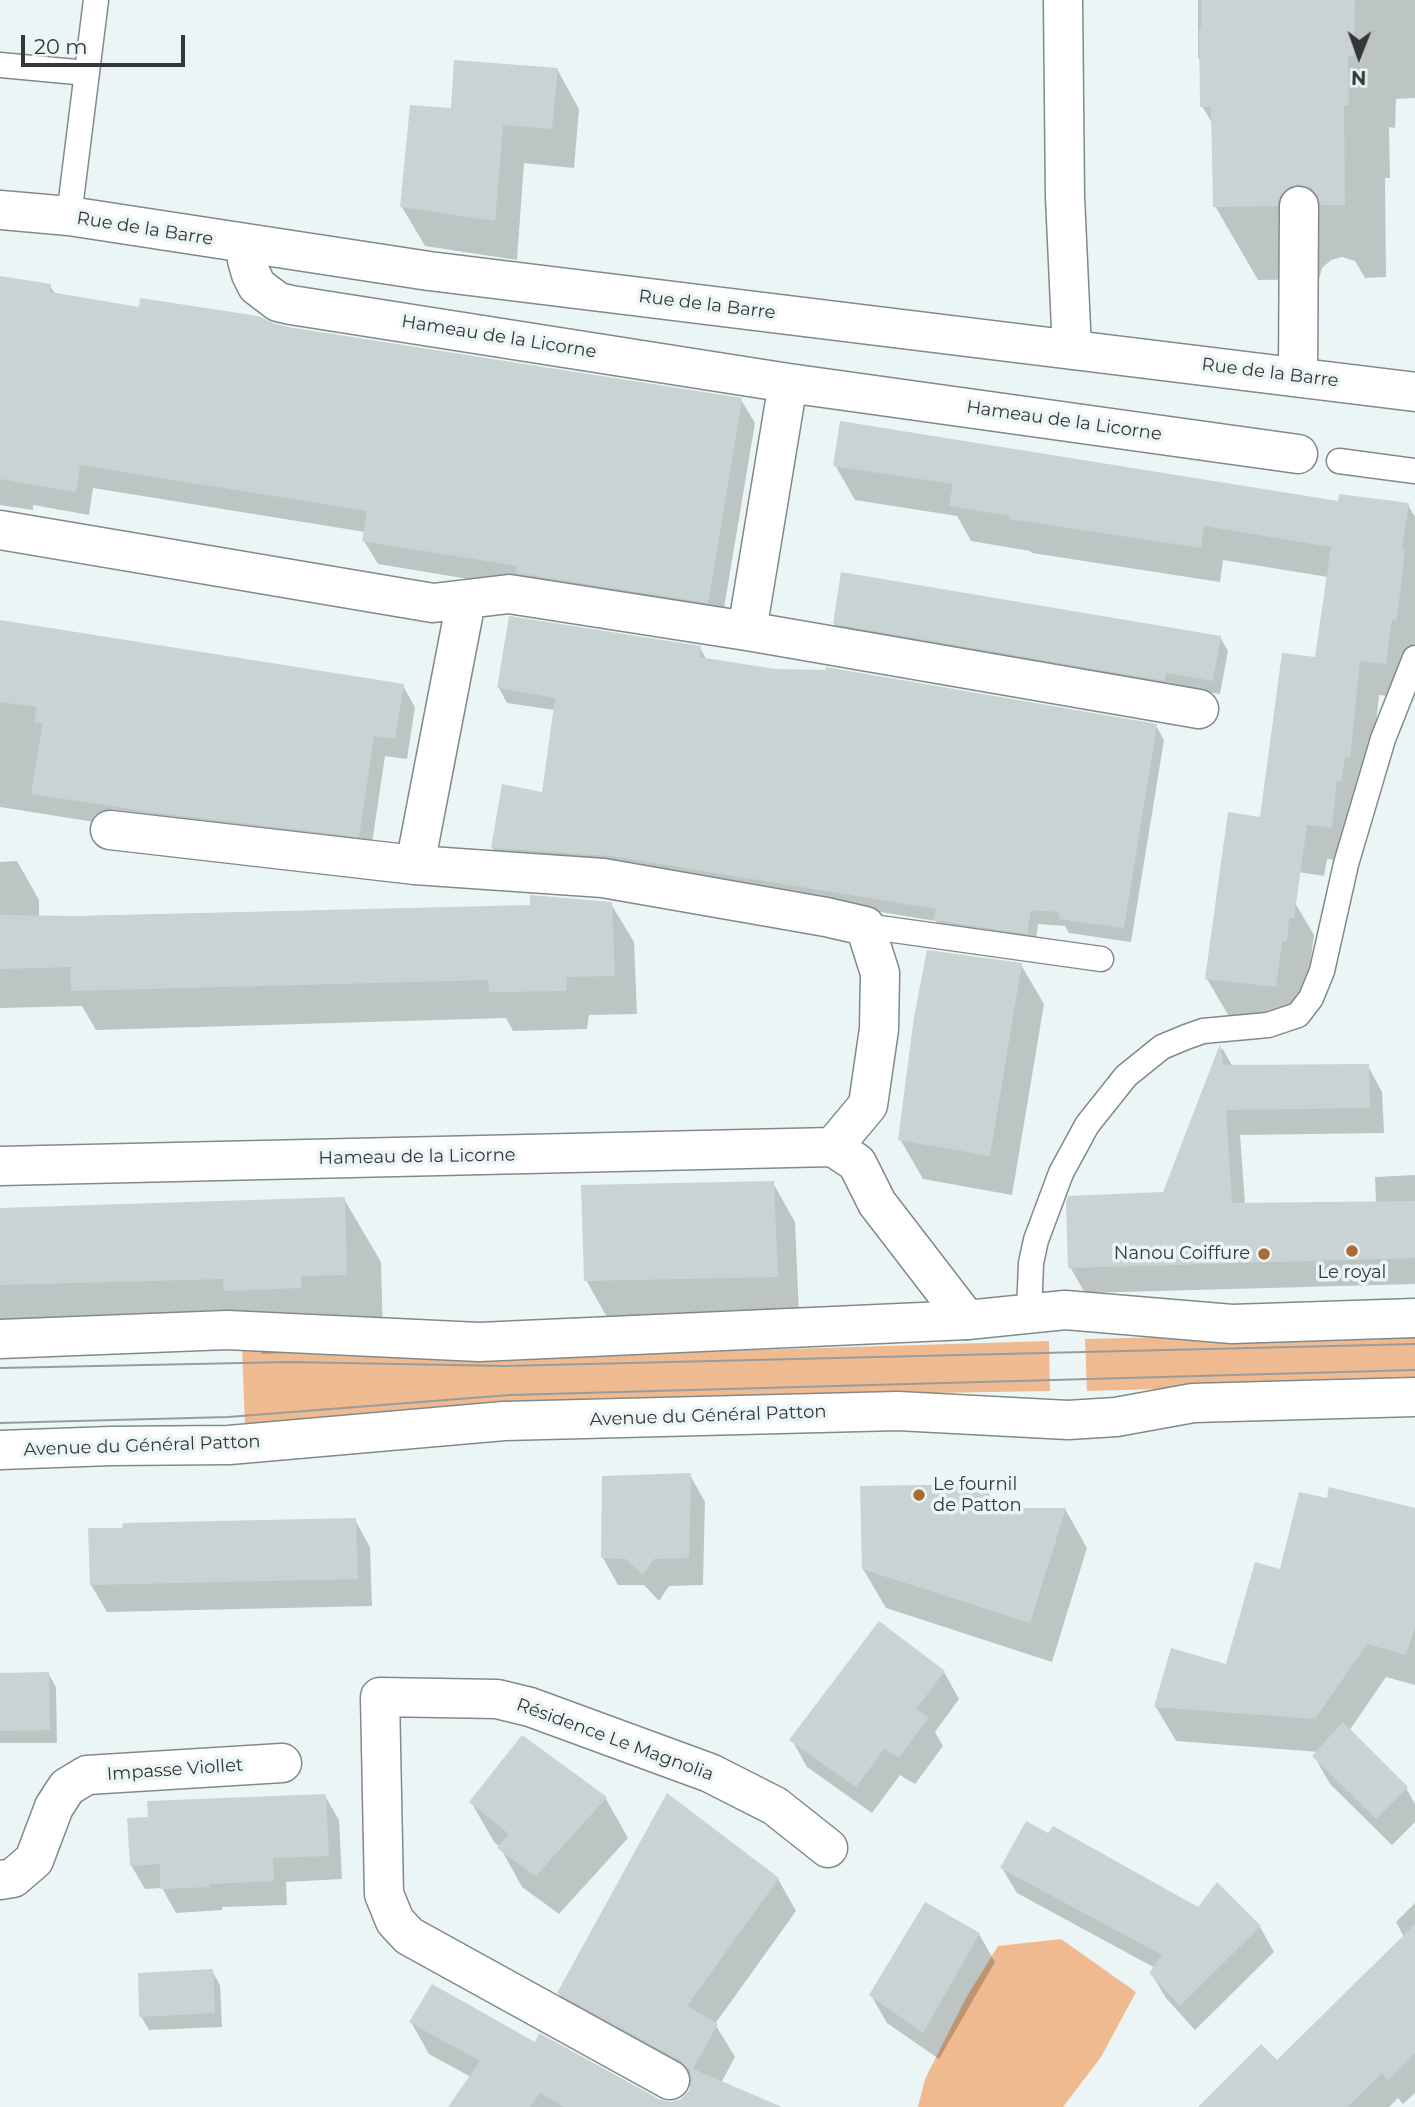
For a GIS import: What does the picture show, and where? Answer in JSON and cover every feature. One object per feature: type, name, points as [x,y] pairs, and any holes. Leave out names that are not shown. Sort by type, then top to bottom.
[{"type":"street","points":[[1063,0],[1065,197],[1072,350]]},
{"type":"street","points":[[1298,376],[1299,206]]},
{"type":"street","name":"Rue de la Barre","points":[[0,210],[69,216],[429,271],[1415,392]]},
{"type":"street","name":"Hameau de la Licorne","points":[[248,245],[247,260],[257,286],[278,302],[291,305],[788,383],[1298,454]]},
{"type":"street","points":[[747,631],[788,383]]},
{"type":"street","points":[[0,530],[433,603],[509,594],[747,631],[1199,709]]},
{"type":"street","points":[[415,865],[466,601]]},
{"type":"street","points":[[110,830],[415,865],[603,878],[865,926],[880,972],[879,1028],[868,1105],[833,1147],[857,1163],[877,1203],[967,1320]]},
{"type":"street","name":"Hameau de la Licorne","points":[[0,1166],[833,1147]]},
{"type":"street","points":[[0,1339],[227,1330],[479,1342],[967,1320],[1088,1310],[1232,1324],[1415,1318]]},
{"type":"street","name":"Avenue du Général Patton","points":[[0,1450],[229,1445],[558,1420],[898,1411],[1068,1420],[1116,1418],[1193,1403],[1415,1397]]},
{"type":"street","name":"Résidence Le Magnolia","points":[[670,2080],[409,1936],[395,1921],[384,1894],[380,1697],[497,1699],[530,1707],[710,1773],[775,1807],[828,1848]]},
{"type":"street","name":"Impasse Viollet","points":[[0,1880],[13,1878],[34,1860],[54,1807],[67,1787],[87,1775],[282,1763]]},
{"type":"lane","points":[[69,216],[96,0]]},
{"type":"lane","points":[[0,65],[87,73]]},
{"type":"lane","points":[[1339,461],[1415,471]]},
{"type":"lane","points":[[1029,1313],[1031,1263],[1036,1240],[1061,1173],[1087,1125],[1126,1076],[1162,1047],[1203,1031],[1268,1025],[1298,1015],[1311,998],[1322,971],[1346,864],[1383,739],[1415,658]]},
{"type":"lane","points":[[865,926],[1101,959]]},
{"type":"shaded area","points":[[1415,1331],[1415,1382],[1087,1391],[1085,1339]]},
{"type":"shaded area","points":[[1049,1341],[1050,1391],[878,1394],[245,1427],[242,1347],[624,1354]]},
{"type":"shaded area","points":[[1061,1939],[1136,1992],[1101,2057],[1063,2107],[918,2107],[925,2079],[966,1998],[998,1946]]},
{"type":"building","points":[[1201,0],[1355,0],[1354,56],[1348,55],[1349,105],[1344,105],[1345,205],[1321,205],[1311,188],[1298,184],[1281,194],[1277,206],[1213,207],[1211,107],[1200,107]]},
{"type":"building","points":[[454,60],[558,68],[552,129],[503,125],[495,221],[400,207],[410,105],[451,108]]},
{"type":"building","points":[[0,276],[51,284],[50,292],[139,307],[140,298],[261,317],[288,327],[742,398],[708,603],[516,573],[517,566],[362,541],[367,511],[80,465],[76,492],[0,479]]},
{"type":"building","points":[[840,421],[1338,501],[1339,494],[1409,503],[1396,621],[1392,619],[1386,664],[1360,661],[1350,758],[1345,757],[1341,781],[1337,781],[1332,828],[1307,825],[1294,918],[1289,918],[1287,941],[1282,942],[1276,987],[1205,979],[1228,812],[1260,817],[1282,653],[1315,657],[1331,547],[1204,526],[1201,548],[1010,519],[1010,516],[949,506],[953,484],[833,466]]},
{"type":"building","points":[[841,572],[1221,636],[1213,681],[1166,673],[1165,681],[833,624]]},
{"type":"building","points":[[509,616],[701,646],[699,657],[775,669],[825,670],[826,667],[1157,724],[1124,928],[1059,919],[1059,912],[1031,910],[1027,934],[933,920],[936,909],[611,856],[491,848],[502,784],[542,792],[555,698],[497,688]]},
{"type":"building","points":[[0,620],[404,684],[395,739],[374,736],[359,837],[157,813],[31,794],[43,723],[34,722],[37,707],[0,702]]},
{"type":"building","points":[[530,895],[612,902],[615,976],[567,977],[566,991],[489,992],[488,980],[71,991],[71,967],[0,969],[0,915],[80,916],[530,905]]},
{"type":"building","points":[[927,950],[1022,963],[990,1156],[898,1140],[914,1017]]},
{"type":"building","points":[[1220,1044],[1223,1065],[1369,1064],[1370,1108],[1226,1110],[1232,1203],[1415,1201],[1415,1258],[1068,1268],[1068,1196],[1163,1192]]},
{"type":"building","points":[[774,1181],[778,1277],[584,1281],[581,1185]]},
{"type":"building","points":[[345,1197],[347,1275],[301,1276],[301,1288],[224,1291],[223,1279],[0,1285],[0,1208]]},
{"type":"building","points":[[691,1473],[689,1558],[654,1559],[643,1575],[626,1559],[601,1558],[602,1476]]},
{"type":"building","points":[[985,1484],[986,1508],[1066,1508],[1030,1623],[862,1569],[860,1486]]},
{"type":"building","points":[[1329,1487],[1415,1508],[1415,1627],[1406,1655],[1367,1644],[1315,1719],[1154,1707],[1171,1648],[1226,1664],[1255,1562],[1280,1569],[1299,1492],[1327,1498]]},
{"type":"building","points":[[356,1518],[358,1579],[90,1585],[88,1528],[122,1528],[123,1523]]},
{"type":"building","points":[[879,1621],[945,1671],[916,1709],[929,1717],[899,1758],[884,1749],[856,1787],[789,1740]]},
{"type":"building","points":[[49,1672],[50,1730],[0,1731],[0,1673]]},
{"type":"building","points":[[1343,1722],[1408,1787],[1376,1819],[1312,1756]]},
{"type":"building","points":[[522,1735],[607,1797],[536,1876],[497,1848],[509,1834],[469,1802]]},
{"type":"building","points":[[667,1793],[779,1878],[687,2006],[718,2024],[693,2069],[782,2107],[564,2107],[540,2093],[530,2107],[448,2107],[480,2061],[409,2022],[432,1984],[535,2042],[539,2033],[659,2099],[671,2102],[681,2099],[689,2091],[692,2079],[689,2069],[681,2061],[557,1993]]},
{"type":"building","points":[[326,1794],[329,1856],[273,1858],[274,1881],[160,1889],[160,1864],[130,1866],[127,1818],[148,1817],[147,1801]]},
{"type":"building","points":[[1026,1821],[1048,1833],[1053,1826],[1198,1907],[1217,1882],[1261,1926],[1180,2006],[1149,1973],[1162,1955],[1000,1868]]},
{"type":"building","points":[[925,1902],[980,1933],[923,2033],[869,1995]]},
{"type":"building","points":[[1415,1924],[1415,2053],[1388,2080],[1382,2073],[1348,2107],[1198,2107],[1261,2044],[1277,2060]]},
{"type":"building","points":[[213,1969],[215,2013],[139,2017],[138,1973]]},
{"type":"tram line","points":[[0,1368],[290,1362],[505,1366],[1415,1344]]},
{"type":"tram line","points":[[0,1423],[228,1417],[510,1395],[1415,1370]]},
{"type":"place","name":"Le royal","points":[[1352,1251]]},
{"type":"place","name":"Nanou Coiffure","points":[[1264,1254]]},
{"type":"place","name":"Le fournil de Patton","points":[[919,1495]]}]
